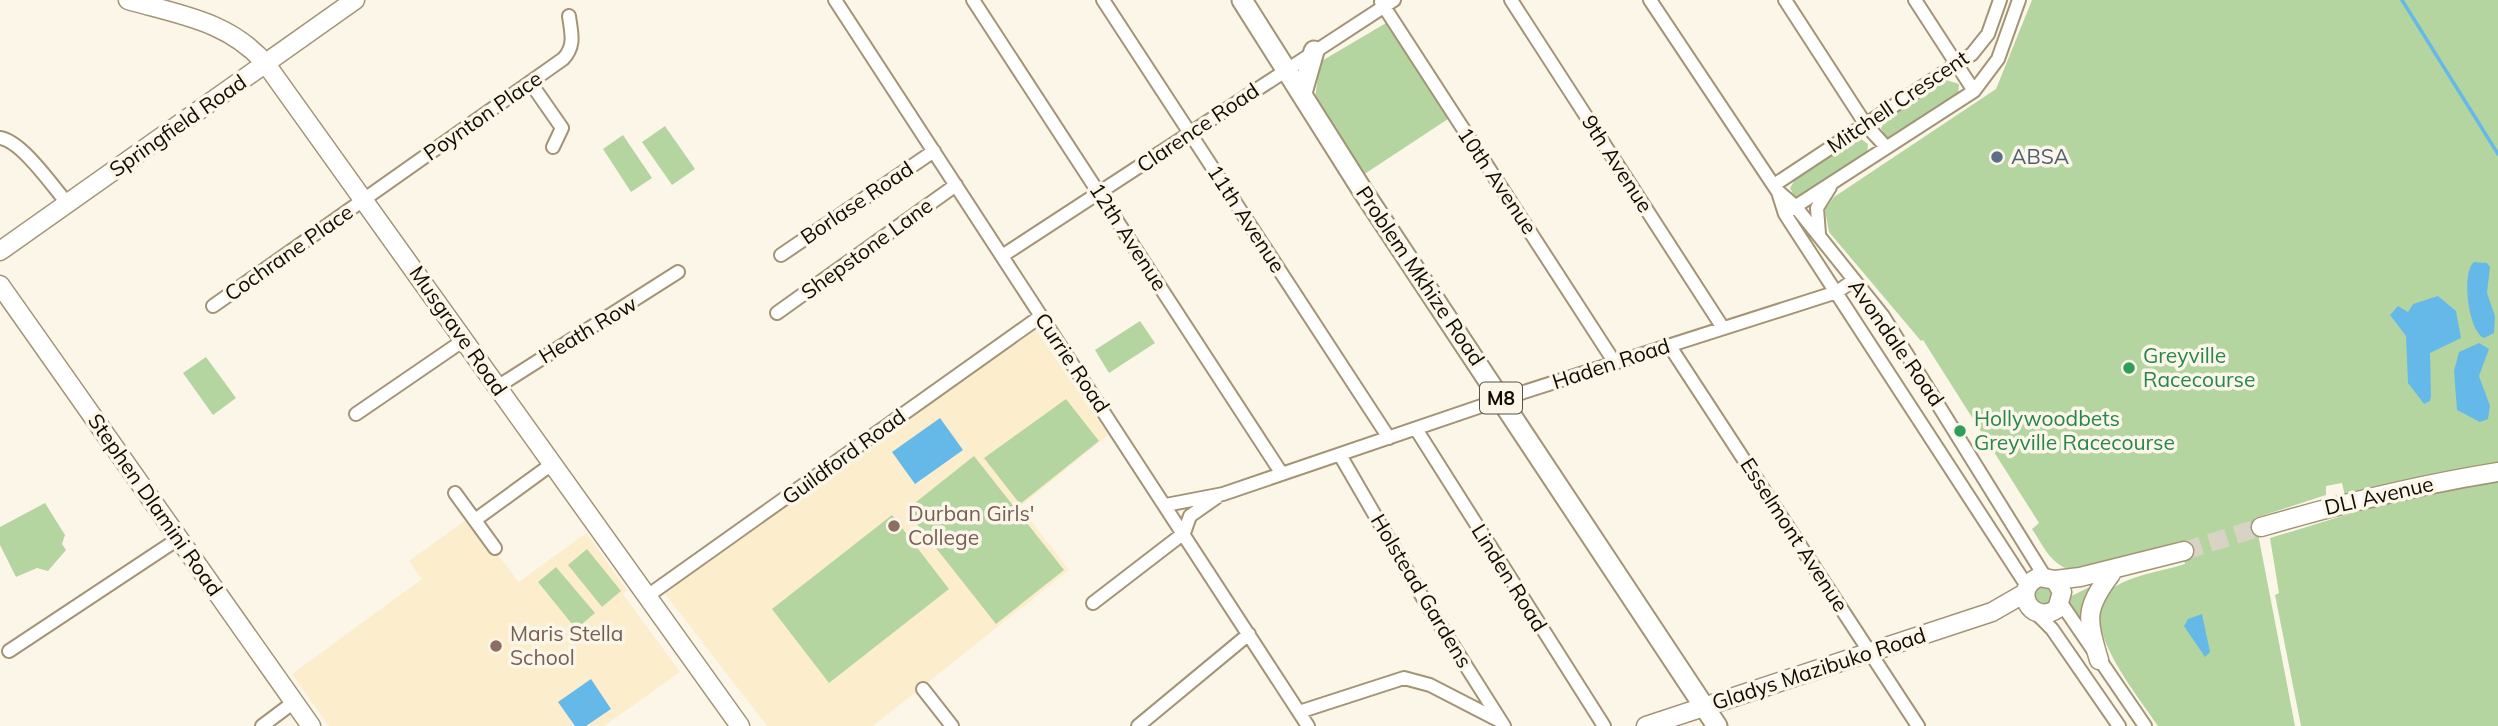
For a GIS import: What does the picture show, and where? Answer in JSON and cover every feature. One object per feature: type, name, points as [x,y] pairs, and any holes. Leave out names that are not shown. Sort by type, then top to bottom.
[{"type":"main road","name":"Problem Mkhize Road","points":[[1242,0],[1364,193],[1717,726]]},
{"type":"main road","points":[[1302,93],[1314,51]]},
{"type":"street","name":"Musgrave Road","points":[[128,0],[210,22],[246,44],[266,64],[740,726]]},
{"type":"street","name":"Springfield Road","points":[[0,251],[355,0]]},
{"type":"street","name":"Currie Road","points":[[835,0],[1308,726]]},
{"type":"street","name":"12th Avenue","points":[[973,0],[1282,474]]},
{"type":"street","name":"11th Avenue","points":[[1103,0],[1389,438]]},
{"type":"street","name":"9th Avenue","points":[[1511,0],[1723,328]]},
{"type":"street","name":"Avondale Road","points":[[1650,0],[1790,210],[1837,292],[1958,480],[2029,601],[2052,629],[2119,726]]},
{"type":"street","points":[[1785,0],[1866,125],[1886,147]]},
{"type":"street","points":[[1916,0],[1974,90]]},
{"type":"street","name":"Mitchell Crescent","points":[[1776,188],[1958,65],[1981,44],[2000,0]]},
{"type":"street","name":"Mitchell Crescent","points":[[1790,210],[1974,90],[1998,59],[2019,0]]},
{"type":"street","name":"Clarence Road","points":[[1002,256],[1191,134],[1386,2]]},
{"type":"street","name":"10th Avenue","points":[[1386,2],[1615,363]]},
{"type":"street","name":"Poynton Place","points":[[365,200],[568,54],[572,40],[569,16]]},
{"type":"street","points":[[238,85],[248,64],[246,44]]},
{"type":"street","points":[[530,82],[562,128],[553,146]]},
{"type":"street","points":[[0,138],[6,139],[27,156],[68,204]]},
{"type":"street","name":"Borlase Road","points":[[781,256],[934,151]]},
{"type":"street","name":"Mitchell Crescent","points":[[1824,243],[1815,223],[1819,202],[1846,172]]},
{"type":"street","name":"Shepstone Lane","points":[[777,313],[956,186]]},
{"type":"street","name":"Cochrane Place","points":[[213,306],[365,200]]},
{"type":"street","name":"Avondale Road","points":[[1790,210],[1824,243],[1903,346],[2099,660],[2145,726]]},
{"type":"street","name":"Heath Row","points":[[497,387],[678,272]]},
{"type":"street","name":"Haden Road","points":[[1166,505],[1223,494],[1502,399],[1837,292],[1854,280]]},
{"type":"street","name":"Stephen Dlamini Road","points":[[0,285],[311,726]]},
{"type":"street","name":"Guildford Road","points":[[646,597],[1041,316]]},
{"type":"street","points":[[356,414],[464,340]]},
{"type":"street","name":"Esselmont Avenue","points":[[1669,345],[1918,726]]},
{"type":"street","name":"Linden Road","points":[[1416,429],[1604,726]]},
{"type":"street","name":"Holstead Gardens","points":[[1340,455],[1423,598],[1502,724]]},
{"type":"street","points":[[475,520],[552,464]]},
{"type":"street","points":[[1958,480],[1976,465]]},
{"type":"street","name":"DLI Avenue","points":[[2261,527],[2340,503],[2425,484],[2498,472]]},
{"type":"street","points":[[455,492],[495,548]]},
{"type":"street","points":[[1093,603],[1184,533],[1190,516],[1223,494]]},
{"type":"street","points":[[9,651],[178,539]]},
{"type":"street","points":[[2056,589],[2050,614],[2029,601],[2034,579],[2056,589],[2183,551]]},
{"type":"street","points":[[2099,660],[2089,625],[2089,611],[2095,596],[2119,571]]},
{"type":"street","name":"Gladys Mazibuko Road","points":[[1646,726],[2029,601]]},
{"type":"street","points":[[1138,726],[1249,634]]},
{"type":"street","points":[[1299,712],[1404,678],[1430,685],[1502,724]]},
{"type":"street","points":[[923,689],[953,726]]},
{"type":"street","points":[[262,726],[294,702]]},
{"type":"shaded area","name":"Durban Girls' College","points":[[1036,330],[1108,435],[1020,507],[1069,570],[873,726],[767,726],[665,594],[728,545]]},
{"type":"shaded area","name":"Maris Stella School","points":[[466,520],[493,556],[497,554],[519,582],[586,533],[627,590],[623,594],[680,672],[604,726],[329,726],[292,674],[422,579],[409,561]]},
{"type":"green space","points":[[2032,0],[2498,0],[2498,726],[2301,726],[2275,595],[2279,593],[2270,538],[2349,514],[2342,483],[2326,486],[2326,495],[2255,518],[2295,726],[2158,726],[2112,656],[2103,636],[2099,617],[2102,601],[2113,588],[2138,577],[2185,564],[2180,541],[2103,566],[2074,570],[2058,564],[2032,529],[2039,523],[1923,340],[1921,341],[1829,232],[1825,210],[1834,197],[1996,89]]},
{"type":"green space","points":[[1386,23],[1448,119],[1363,175],[1315,98],[1320,62]]},
{"type":"green space","points":[[1946,80],[1959,84],[1958,96],[1891,138],[1885,136],[1881,128],[1887,118]]},
{"type":"green space","points":[[665,126],[695,169],[672,185],[642,142]]},
{"type":"green space","points":[[623,135],[652,178],[631,192],[603,149]]},
{"type":"green space","points":[[1861,139],[1868,144],[1867,155],[1800,198],[1794,196],[1790,188],[1796,178],[1855,140]]},
{"type":"green space","points":[[1140,321],[1155,343],[1109,373],[1095,350]]},
{"type":"green space","points":[[206,357],[236,398],[213,415],[183,373]]},
{"type":"green space","points":[[1066,399],[1099,441],[1020,504],[984,458]]},
{"type":"green space","points":[[974,456],[1064,570],[996,624],[906,510]]},
{"type":"green space","points":[[45,503],[65,535],[62,544],[66,550],[48,571],[37,568],[16,577],[0,545],[0,527]]},
{"type":"green space","points":[[892,515],[949,589],[829,683],[772,609]]},
{"type":"green space","points":[[587,549],[621,591],[602,607],[568,565]]},
{"type":"green space","points":[[556,567],[595,613],[576,629],[538,582]]},
{"type":"green space","points":[[2098,583],[2088,637],[2065,599]]},
{"type":"green space","points":[[2035,586],[2054,586],[2057,601],[2039,609],[2031,592]]},
{"type":"water","points":[[2474,262],[2487,263],[2490,267],[2487,293],[2495,316],[2494,333],[2484,338],[2474,325],[2468,301],[2468,277]]},
{"type":"water","points":[[2438,296],[2456,311],[2461,338],[2430,353],[2431,396],[2430,401],[2424,404],[2408,383],[2406,336],[2390,315],[2398,306],[2408,312],[2413,304]]},
{"type":"water","points":[[2479,343],[2489,349],[2479,376],[2490,406],[2488,419],[2480,422],[2457,410],[2454,371],[2459,352]]},
{"type":"water","points":[[940,418],[963,450],[915,484],[892,452]]},
{"type":"water","points":[[2202,614],[2210,652],[2205,657],[2184,626],[2188,619]]},
{"type":"water","points":[[591,679],[611,709],[586,726],[575,726],[558,702]]},
{"type":"waterway","points":[[2402,0],[2498,154]]},
{"type":"tunnel","points":[[2184,551],[2261,527]]},
{"type":"place","name":"ABSA","points":[[1997,157]]},
{"type":"place","name":"Greyville Racecourse","points":[[2129,368]]},
{"type":"place","name":"Hollywoodbets Greyville Racecourse","points":[[1960,431]]},
{"type":"place","name":"Durban Girls' College","points":[[894,526]]},
{"type":"place","name":"Maris Stella School","points":[[496,646]]}]
